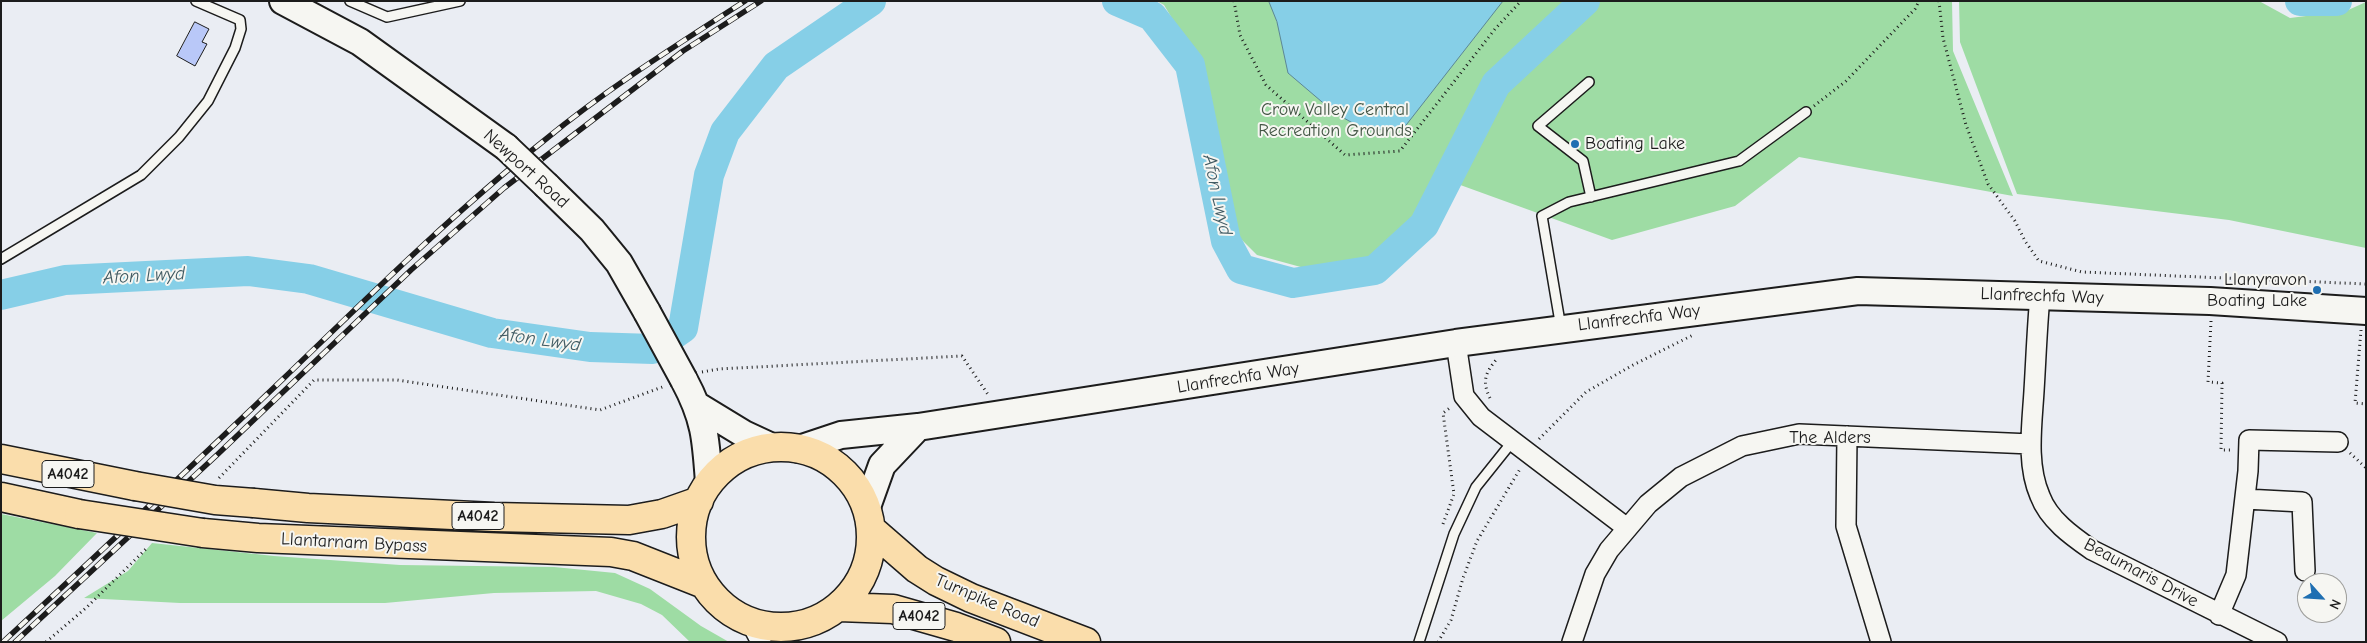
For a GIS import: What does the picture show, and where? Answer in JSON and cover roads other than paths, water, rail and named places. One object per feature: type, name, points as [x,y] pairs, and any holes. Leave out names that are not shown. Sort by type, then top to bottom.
[{"type":"highway","points":[[772,447],[800,449],[817,454],[833,463],[847,475],[859,490],[869,518],[870,551],[864,572],[854,591],[838,607],[818,619],[796,626],[772,627],[755,632],[716,600],[704,584],[695,564],[692,543],[693,521],[704,492],[722,469],[737,458],[754,451],[772,447]]},
{"type":"highway","name":"Llantarnam Bypass","points":[[1,459],[215,500],[308,508],[494,517],[628,520],[662,514],[704,492]]},
{"type":"highway","name":"Llantarnam Bypass","points":[[1,497],[79,514],[203,533],[268,539],[611,552],[633,556],[704,584]]},
{"type":"highway","name":"Turnpike Road","points":[[869,518],[917,569],[936,581],[971,598],[1086,642]]},
{"type":"highway","name":"Turnpike Road","points":[[838,607],[893,609],[956,627],[996,642]]},
{"type":"street","name":"Newport Road","points":[[283,1],[360,42],[506,147],[592,230],[618,264],[647,312],[698,406],[706,434],[704,492]]},
{"type":"street","name":"Llanfrechfa Way","points":[[800,449],[841,435],[918,427],[1456,343],[1858,291],[2210,301],[2363,320]]},
{"type":"street","name":"Beaumaris Drive","points":[[2040,296],[2031,444],[2033,475],[2040,498],[2050,513],[2071,535],[2092,550],[2277,642]]},
{"type":"street","points":[[1456,343],[1464,396],[1481,417],[1627,528]]},
{"type":"street","points":[[698,406],[744,434],[772,447]]},
{"type":"street","points":[[869,518],[882,466],[918,427]]},
{"type":"street","name":"The Alders","points":[[1572,642],[1595,574],[1609,550],[1627,528],[1648,504],[1681,478],[1742,446],[1799,434],[2031,444]]},
{"type":"street","points":[[1847,436],[1846,526],[1881,642]]},
{"type":"street","points":[[2220,615],[2236,575],[2245,499],[2249,440],[2338,442]]},
{"type":"street","points":[[2245,499],[2302,502],[2305,570]]},
{"type":"lane","points":[[1,259],[141,175],[179,137],[208,100],[235,48],[241,29],[240,20],[196,1]]},
{"type":"lane","points":[[350,1],[372,6],[387,17],[460,1]]},
{"type":"lane","points":[[1589,82],[1538,126],[1582,161],[1591,197]]},
{"type":"lane","points":[[1561,328],[1542,216],[1568,202],[1739,161],[1806,112]]},
{"type":"lane","points":[[1418,642],[1454,534],[1476,487],[1512,442]]},
{"type":"water","points":[[1269,1],[1503,1],[1403,129],[1365,130],[1335,113],[1288,73],[1277,22]]},
{"type":"waterway","name":"Afon Lwyd","points":[[1,295],[65,280],[248,271],[309,279],[492,333],[590,347],[653,349],[683,328],[709,175],[725,132],[776,66],[871,1]]},
{"type":"waterway","name":"Afon Lwyd","points":[[1117,1],[1152,16],[1190,65],[1226,241],[1241,269],[1293,283],[1375,270],[1424,225],[1496,84],[1585,1]]},
{"type":"waterway","name":"Afon Lwyd","points":[[2300,1],[2337,1]]},
{"type":"railway","points":[[3,642],[478,196],[594,102],[643,67],[745,1]]},
{"type":"railway","points":[[15,642],[218,454],[411,270],[504,188],[683,51],[761,1]]},
{"type":"place","name":"Boating Lake","points":[[1575,144]]},
{"type":"place","name":"Llanyravon Boating Lake","points":[[2317,290]]},
{"type":"park label","name":"Crow Valley Central Recreation Grounds","points":[[1335,120]]}]
